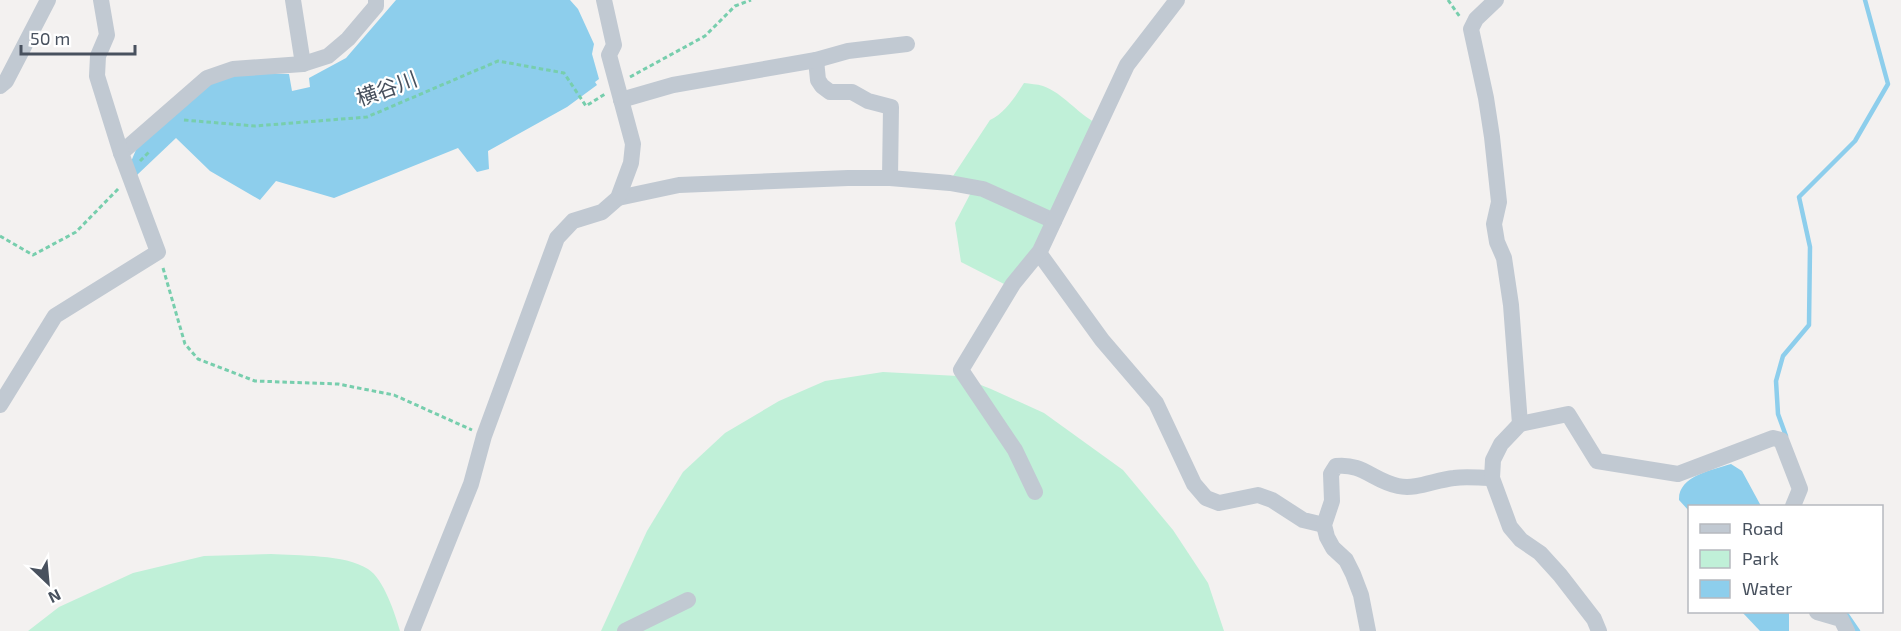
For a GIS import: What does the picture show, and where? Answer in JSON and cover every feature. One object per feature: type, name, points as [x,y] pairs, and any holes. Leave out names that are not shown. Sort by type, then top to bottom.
[{"type":"street","points":[[0,86],[6,81],[48,0]]},
{"type":"street","points":[[0,405],[55,316],[158,252],[121,153],[97,76],[98,56],[107,35],[101,0]]},
{"type":"street","points":[[293,0],[303,64]]},
{"type":"street","points":[[121,153],[207,78],[233,69],[303,64],[328,56],[348,39],[376,6],[376,0]]},
{"type":"street","points":[[412,631],[471,484],[484,436],[557,238],[573,221],[602,212],[618,198],[631,163],[633,144],[609,55],[614,45],[604,0]]},
{"type":"street","points":[[1035,492],[1015,450],[961,370],[1013,284],[1039,253],[1127,65],[1177,0]]},
{"type":"street","points":[[1496,0],[1476,19],[1471,28],[1492,137],[1499,202],[1494,224],[1497,243],[1504,258],[1511,305],[1520,424]]},
{"type":"street","points":[[619,93],[816,60],[848,51],[907,44]]},
{"type":"street","points":[[816,60],[818,80],[830,92],[852,92],[868,101],[891,107],[890,178]]},
{"type":"street","points":[[618,198],[679,185],[890,178],[950,183],[983,189],[1054,221]]},
{"type":"street","points":[[1039,253],[1102,340],[1156,403],[1194,484],[1206,498],[1219,503],[1258,495],[1272,500],[1303,520],[1324,525]]},
{"type":"street","points":[[1599,631],[1594,619],[1560,575],[1540,553],[1521,540],[1510,527],[1492,478],[1493,460],[1501,444],[1520,424],[1568,414],[1597,461],[1678,474],[1773,438],[1781,441],[1800,489],[1794,505]]},
{"type":"street","points":[[1368,631],[1361,595],[1353,574],[1346,560],[1333,548],[1324,525],[1332,501],[1331,474],[1336,466],[1349,465],[1364,469],[1381,481],[1406,488],[1456,477],[1492,478]]},
{"type":"street","points":[[625,631],[688,600]]},
{"type":"street","points":[[1820,613],[1841,619],[1847,631]]},
{"type":"path","name":"横谷川","points":[[176,127],[184,120],[255,126],[367,117],[498,60],[564,74],[586,106],[619,93],[705,36],[735,6],[752,0]]},
{"type":"path","points":[[1448,0],[1459,18],[1465,10]]},
{"type":"path","points":[[136,165],[151,150]]},
{"type":"path","points":[[0,236],[33,255],[76,232],[121,186]]},
{"type":"path","points":[[158,252],[184,344],[198,359],[255,381],[339,384],[394,395],[484,436]]},
{"type":"green space","points":[[1024,83],[1041,85],[1050,89],[1096,123],[1035,249],[1008,286],[961,262],[955,223],[977,181],[953,176],[990,120],[1005,109]]},
{"type":"green space","points":[[883,372],[958,376],[991,389],[1044,413],[1123,470],[1173,530],[1208,583],[1224,631],[601,631],[647,531],[683,472],[725,433],[779,401],[825,381]]},
{"type":"green space","points":[[271,554],[334,558],[368,569],[384,589],[400,631],[28,631],[59,607],[133,573],[204,556]]},
{"type":"water","points":[[396,0],[570,0],[578,9],[594,44],[592,54],[599,79],[595,82],[597,85],[567,107],[488,151],[489,169],[477,172],[458,148],[334,198],[276,181],[260,200],[210,171],[176,138],[137,175],[130,164],[138,145],[209,83],[240,73],[289,74],[292,91],[310,87],[309,78],[346,58]]},
{"type":"water","points":[[1731,464],[1742,471],[1760,505],[1688,505],[1688,510],[1679,500],[1680,492],[1690,480]]},
{"type":"water","points":[[1743,613],[1789,613],[1789,631],[1760,631]]},
{"type":"waterway","points":[[1786,436],[1778,414],[1776,381],[1783,356],[1809,325],[1810,247],[1799,197],[1855,141],[1888,84],[1865,0]]},
{"type":"waterway","points":[[1846,613],[1858,631]]}]
